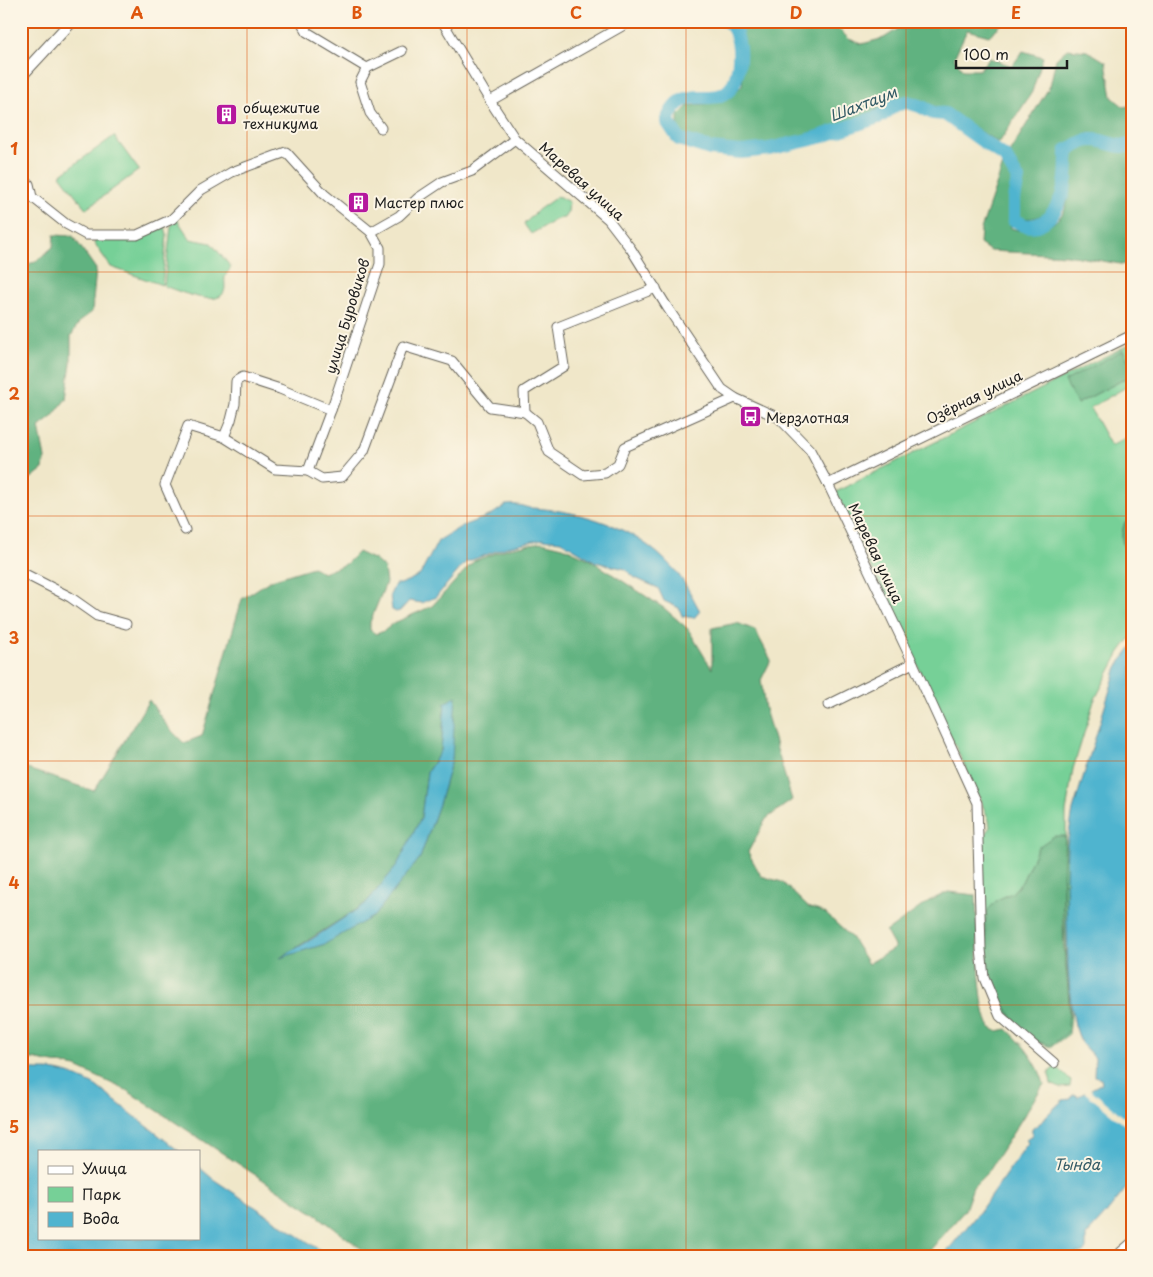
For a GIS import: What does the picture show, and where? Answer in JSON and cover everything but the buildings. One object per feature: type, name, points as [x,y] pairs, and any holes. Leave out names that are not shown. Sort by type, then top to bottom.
[{"type":"street","points":[[21,76],[72,21]]},
{"type":"street","points":[[301,21],[307,32],[367,68]]},
{"type":"street","name":"Маревая улица","points":[[442,21],[490,102],[515,139],[608,219],[632,249],[722,389],[735,398],[779,418],[810,450],[913,663],[977,803],[981,949],[984,978],[1000,1016],[1054,1063]]},
{"type":"street","points":[[490,102],[631,21]]},
{"type":"street","points":[[380,128],[370,113],[360,82],[367,68],[402,51]]},
{"type":"street","points":[[371,232],[398,216],[418,198],[442,182],[472,171],[515,139]]},
{"type":"street","name":"улица Буровиков","points":[[29,184],[32,196],[66,224],[86,235],[137,235],[172,219],[201,190],[232,172],[286,152],[324,194],[371,232],[380,248],[380,264],[331,410],[308,471]]},
{"type":"street","points":[[525,412],[524,391],[564,366],[558,327],[656,288]]},
{"type":"street","name":"Озёрная улица","points":[[828,484],[1132,335]]},
{"type":"street","points":[[185,530],[165,485],[188,426],[224,437],[275,469],[308,471],[322,478],[342,477],[364,451],[403,346],[452,361],[490,407],[525,412],[537,422],[548,452],[584,475],[605,473],[618,464],[625,446],[735,398]]},
{"type":"street","points":[[224,437],[235,404],[236,381],[243,377],[280,389],[331,410]]},
{"type":"street","points":[[21,572],[70,598],[97,616],[126,624]]},
{"type":"street","points":[[828,705],[913,663]]},
{"type":"street","points":[[1118,1256],[1132,1244]]},
{"type":"green space","points":[[734,21],[831,21],[849,39],[862,44],[884,38],[898,29],[929,27],[941,21],[1005,21],[989,36],[967,30],[954,58],[963,70],[979,70],[989,58],[1012,66],[1023,51],[1043,57],[1032,92],[999,143],[945,109],[906,99],[892,102],[868,114],[837,125],[790,139],[750,147],[712,144],[686,137],[678,130],[678,116],[688,106],[712,103],[731,97],[742,85],[744,65],[742,36]]},
{"type":"green space","points":[[1067,49],[1088,51],[1106,62],[1112,97],[1124,107],[1132,105],[1132,141],[1118,142],[1090,132],[1072,142],[1065,150],[1060,185],[1053,203],[1041,215],[1032,218],[1021,218],[1016,201],[1022,177],[1009,153],[1050,86],[1056,59]]},
{"type":"green space","points":[[114,136],[139,170],[86,209],[60,175]]},
{"type":"green space","points":[[1102,143],[1116,149],[1132,148],[1132,266],[1067,255],[990,251],[980,244],[981,229],[1004,162],[1014,182],[1009,203],[1011,228],[1026,231],[1041,229],[1049,226],[1061,216],[1065,209],[1069,191],[1070,158],[1084,147]]},
{"type":"green space","points":[[558,196],[569,202],[568,212],[564,218],[557,219],[531,234],[524,224],[538,210]]},
{"type":"green space","points":[[177,219],[190,239],[211,243],[231,267],[225,277],[224,292],[220,296],[205,298],[164,286],[171,226]]},
{"type":"green space","points":[[165,226],[167,235],[162,285],[111,267],[94,243],[96,238],[132,238]]},
{"type":"green space","points":[[54,235],[73,236],[96,269],[92,312],[80,321],[71,336],[71,363],[66,399],[52,417],[39,427],[45,458],[43,469],[30,479],[21,480],[21,266],[35,262],[53,247]]},
{"type":"green space","points":[[1132,343],[1132,367],[1122,350],[1077,404],[1132,375],[1132,393],[1128,386],[1090,408],[1111,446],[1132,435],[1132,523],[1125,523],[1124,552],[1132,561],[1132,636],[1120,652],[1094,701],[1073,769],[1066,812],[1066,947],[1071,1017],[1069,1034],[1051,1047],[1035,1042],[1020,1032],[999,1003],[987,979],[983,923],[982,847],[983,836],[990,827],[989,820],[836,492]],"holes":[[[1064,836],[1064,927],[1070,1017],[1021,1030],[1001,1001],[989,979],[997,900],[1012,893],[1022,882],[1038,847]]]},
{"type":"green space","points":[[1123,350],[1132,367],[1132,375],[1077,404],[1065,381]]},
{"type":"green space","points":[[1125,522],[1132,523],[1132,561],[1122,543]]},
{"type":"green space","points":[[542,542],[563,547],[589,559],[664,608],[688,629],[712,669],[712,628],[737,623],[755,630],[771,660],[761,680],[765,709],[792,800],[766,819],[748,852],[761,876],[782,882],[808,907],[825,913],[851,937],[868,964],[895,948],[886,932],[929,901],[948,892],[976,895],[981,985],[986,1018],[991,1028],[997,1031],[1007,1029],[1019,1041],[1034,1061],[1044,1084],[988,1172],[973,1187],[965,1210],[925,1256],[371,1256],[318,1216],[126,1090],[76,1067],[21,1057],[21,767],[94,791],[149,700],[168,727],[184,743],[202,736],[242,599],[271,580],[313,567],[323,573],[346,564],[358,552],[375,560],[384,568],[386,583],[370,622],[370,630],[376,634],[384,631],[394,623],[432,606],[474,561],[509,548]],"holes":[[[445,703],[452,759],[420,858],[325,944],[283,956],[365,904],[396,867],[421,818],[427,772],[441,751]]]},
{"type":"green space","points":[[1054,836],[1065,836],[1063,920],[1069,1012],[1067,1033],[1051,1045],[1036,1041],[1021,1030],[1001,1001],[989,979],[985,923],[988,910],[997,900],[1012,893],[1022,882],[1038,847]]},
{"type":"green space","points":[[1056,1066],[1071,1080],[1070,1087],[1060,1088],[1051,1084],[1049,1072]]},
{"type":"water","points":[[506,505],[589,517],[625,531],[657,552],[671,566],[700,611],[694,618],[682,616],[679,608],[664,601],[658,588],[635,578],[625,569],[596,562],[561,541],[543,539],[510,546],[466,562],[436,597],[422,603],[409,601],[400,611],[392,610],[390,595],[395,584],[401,584],[420,575],[438,541],[462,526],[491,515]]},
{"type":"water","name":"Тында","points":[[1132,646],[1132,1181],[1086,1236],[1086,1249],[1083,1253],[1076,1253],[1072,1256],[943,1256],[980,1211],[1028,1143],[1026,1139],[1032,1135],[1032,1129],[1044,1120],[1063,1100],[1071,1099],[1073,1095],[1077,1095],[1077,1097],[1102,1083],[1101,1078],[1094,1076],[1095,1058],[1081,1043],[1071,1005],[1068,968],[1067,845],[1073,810],[1117,667]]},
{"type":"water","points":[[456,696],[452,759],[420,858],[374,916],[325,944],[280,958],[365,904],[396,867],[421,818],[427,772],[441,751],[445,703]]},
{"type":"water","points":[[21,1068],[52,1070],[65,1073],[96,1086],[178,1150],[38,1150],[38,1240],[200,1240],[200,1168],[213,1179],[329,1256],[21,1256]]},
{"type":"pier","points":[[1089,1088],[1132,1124],[1132,1131],[1083,1091]]},
{"type":"waterway","name":"Шахтаум","points":[[726,21],[736,33],[739,53],[737,74],[730,89],[715,97],[689,98],[681,102],[673,109],[667,121],[679,139],[710,149],[741,152],[769,149],[816,138],[881,116],[895,105],[907,102],[933,113],[945,114],[1005,157],[1018,179],[1014,199],[1014,220],[1024,225],[1033,226],[1048,218],[1059,203],[1065,186],[1067,150],[1091,140],[1119,146],[1132,145]]},
{"type":"place","name":"общежитие техникума","points":[[227,115]]},
{"type":"place","name":"Мастер плюс","points":[[358,202]]},
{"type":"place","name":"Мерзлотная","points":[[750,417]]}]
